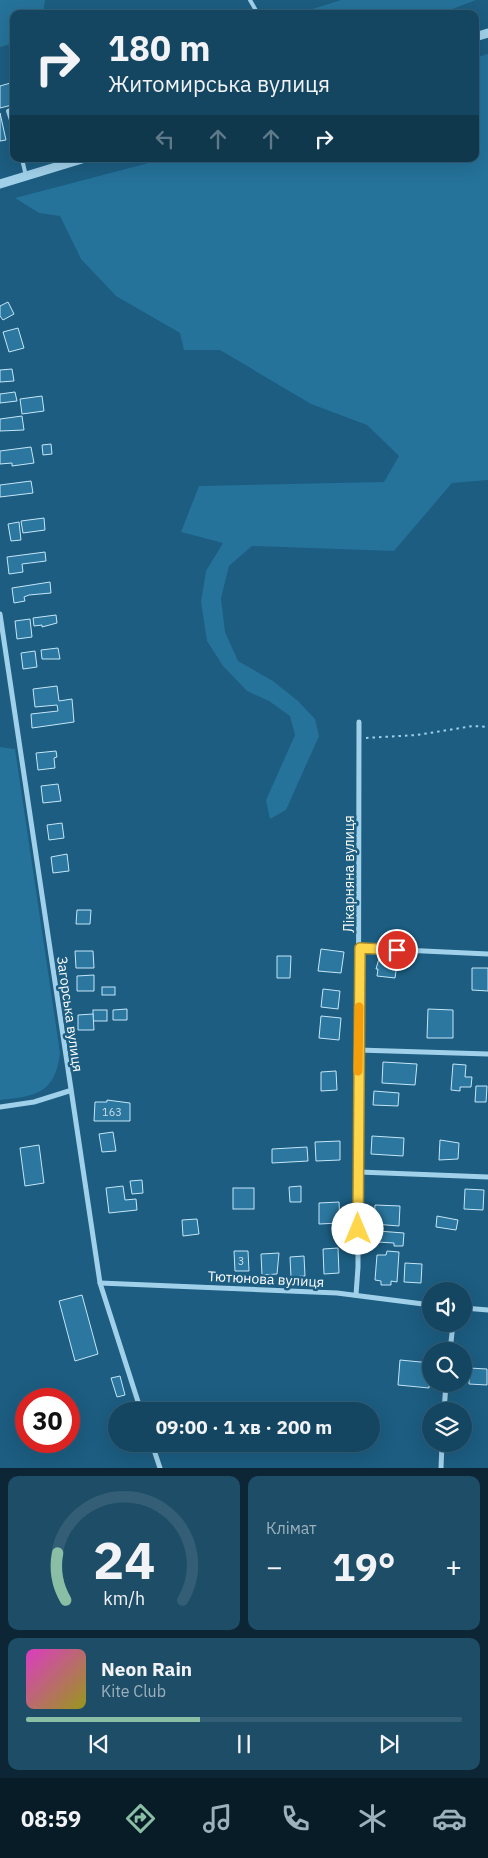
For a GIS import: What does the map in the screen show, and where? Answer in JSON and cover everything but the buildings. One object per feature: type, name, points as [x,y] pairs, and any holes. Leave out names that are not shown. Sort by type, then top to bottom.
[{"type":"street","points":[[0,184],[26,176],[57,162]]},
{"type":"street","name":"Загорська вулиця","points":[[0,614],[100,1283],[138,1402]]},
{"type":"street","name":"Лікарняна вулиця","points":[[356,1295],[359,1172],[359,722]]},
{"type":"street","points":[[360,948],[488,954]]},
{"type":"street","points":[[358,1050],[488,1054]]},
{"type":"street","points":[[0,1107],[34,1102],[70,1091]]},
{"type":"street","points":[[359,1172],[488,1177]]},
{"type":"street","name":"Тютюнова вулиця","points":[[100,1283],[356,1295],[422,1304]]},
{"type":"street","points":[[472,1309],[488,1310]]},
{"type":"street","points":[[155,1452],[160,1468]]},
{"type":"street","points":[[442,1452],[442,1468]]},
{"type":"lane","points":[[23,162],[26,176]]},
{"type":"path","points":[[359,738],[417,735],[473,726],[488,727]]},
{"type":"shaded area","points":[[0,0],[45,0],[44,10],[10,10],[10,44],[0,47]]},
{"type":"shaded area","points":[[341,0],[476,0],[450,10],[310,10]]},
{"type":"shaded area","points":[[488,54],[488,480],[452,483],[394,551],[252,546],[229,566],[221,598],[225,632],[238,661],[273,681],[298,701],[315,719],[319,736],[286,810],[270,819],[266,800],[295,735],[290,716],[269,701],[247,691],[223,666],[207,641],[201,602],[206,571],[223,543],[181,532],[199,486],[384,482],[399,456],[367,425],[311,404],[220,350],[184,350],[180,333],[116,296],[81,259],[60,216],[39,213],[15,198],[153,162],[479,162],[479,57]]},
{"type":"shaded area","points":[[0,747],[15,749],[60,1053],[54,1077],[42,1090],[24,1097],[0,1100]]},
{"type":"slow traffic","points":[[358,1071],[359,1007]]},
{"type":"route","points":[[358,1229],[360,948],[397,950]]}]
